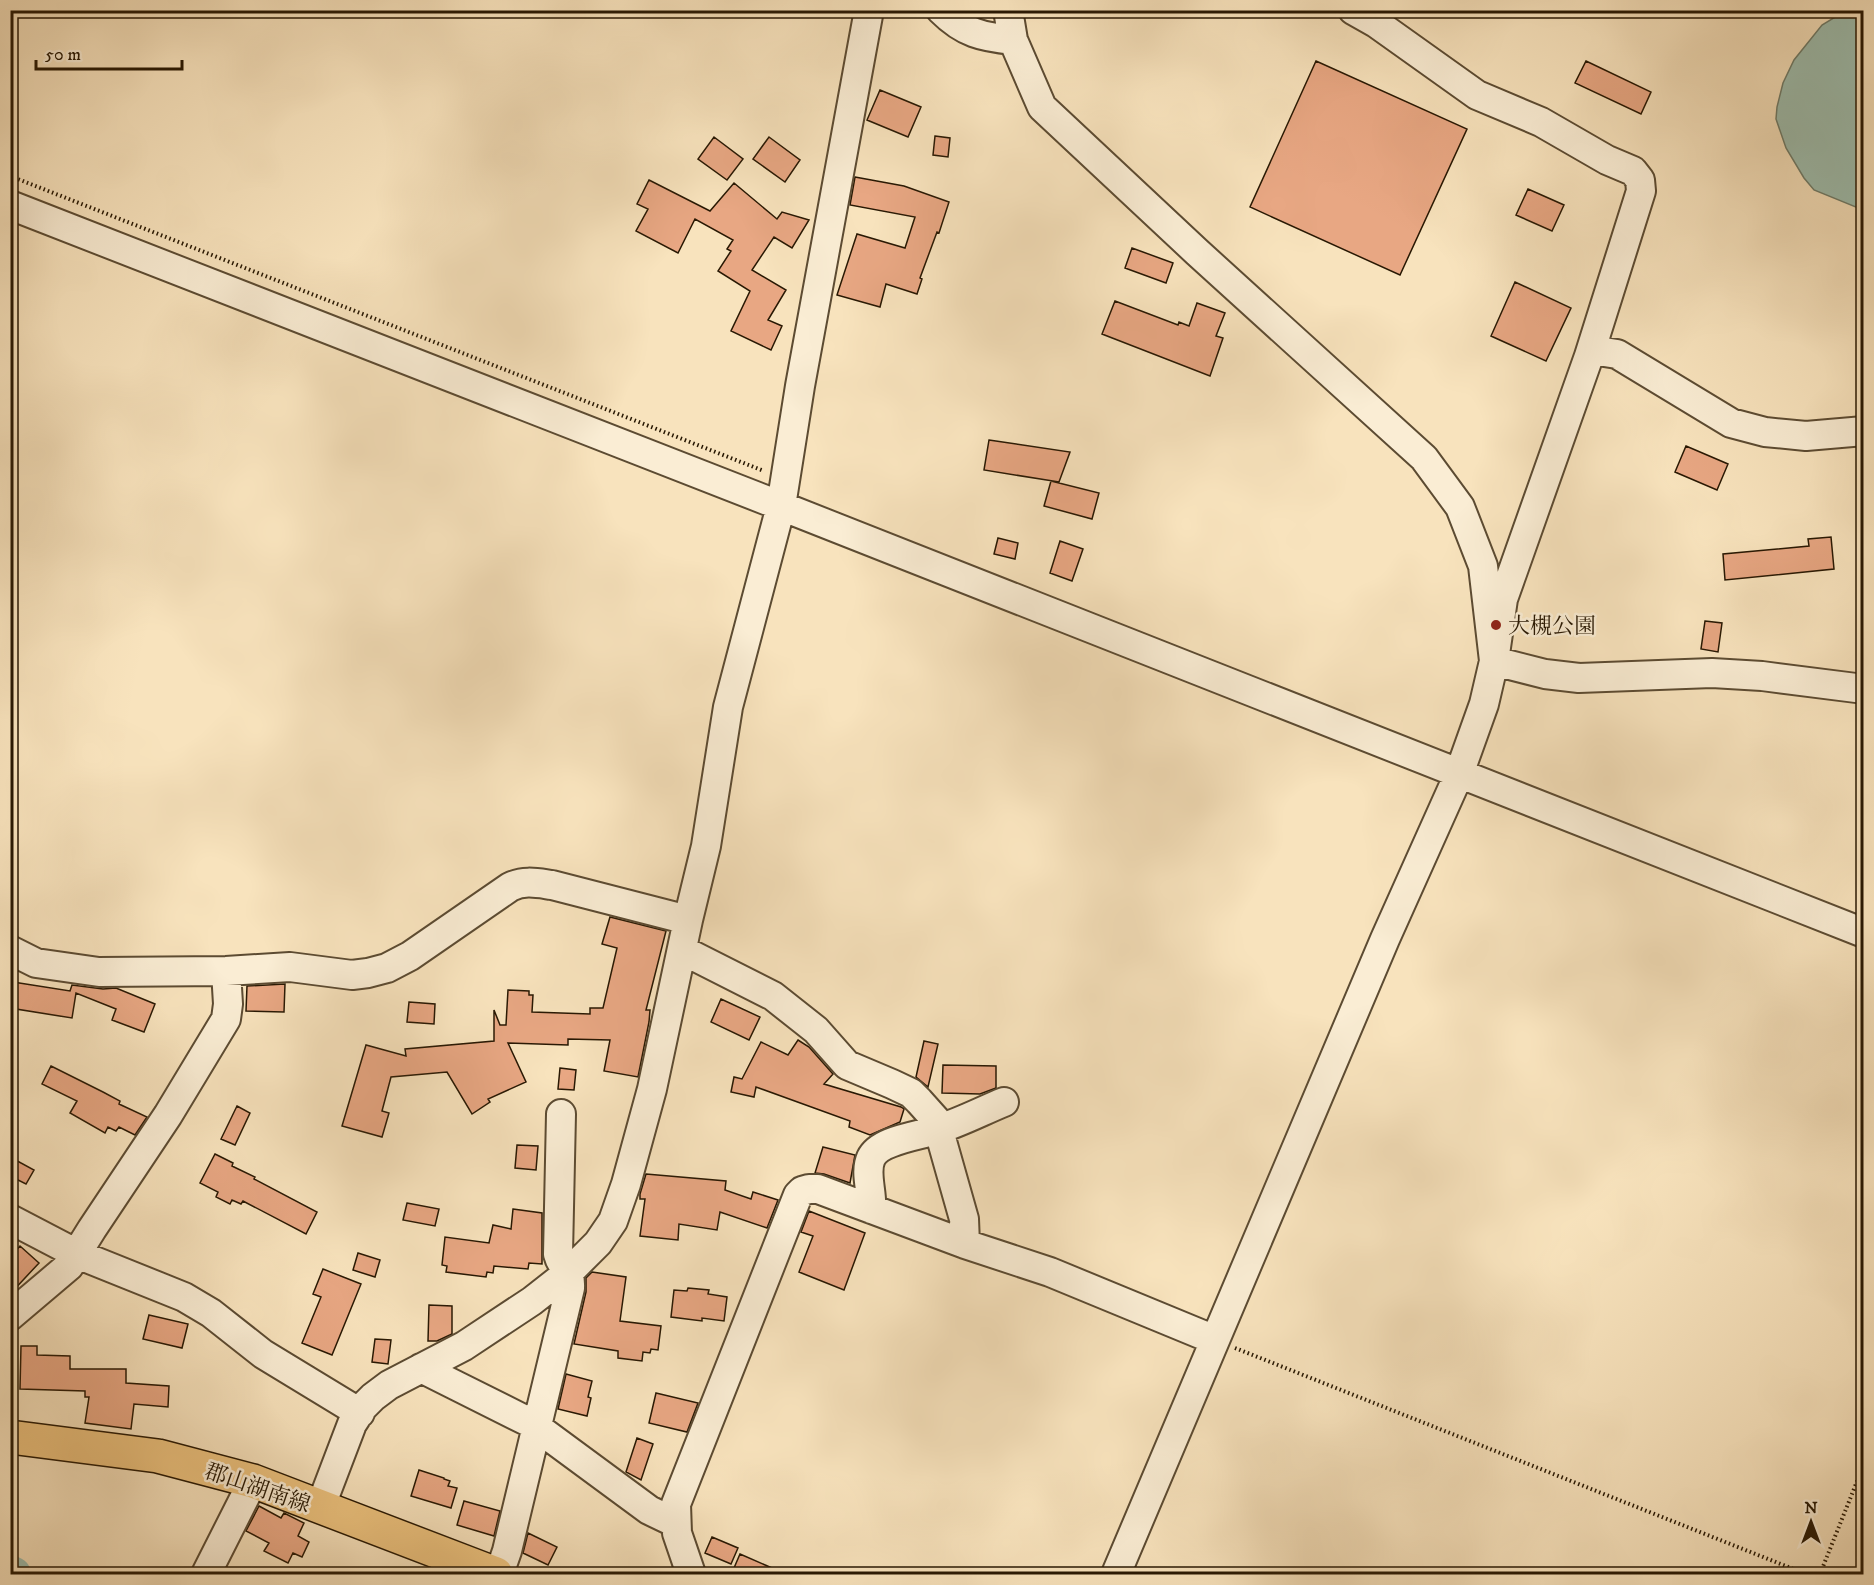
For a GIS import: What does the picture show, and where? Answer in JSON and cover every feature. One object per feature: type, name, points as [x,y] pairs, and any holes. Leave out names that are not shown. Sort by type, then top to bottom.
[{"type":"main road","name":"郡山湖南線","points":[[10,1437],[158,1455],[253,1481],[498,1575]]},
{"type":"street","points":[[320,1508],[352,1424],[373,1397],[464,1346],[532,1301],[569,1272],[604,1235],[616,1212],[652,1089],[706,846],[728,707],[783,493],[869,10]]},
{"type":"street","points":[[941,10],[968,32],[1013,40]]},
{"type":"street","points":[[1008,10],[1013,40],[1041,107],[1424,458],[1460,507],[1484,566],[1494,661]]},
{"type":"street","points":[[1116,1575],[1381,950],[1459,774],[1484,704],[1494,661],[1503,598],[1589,356],[1641,191],[1640,180],[1633,171],[1607,160],[1541,122],[1477,95],[1376,23],[1353,10]]},
{"type":"street","points":[[10,205],[783,493],[1459,774],[1863,933]]},
{"type":"street","points":[[1589,356],[1598,351],[1617,354],[1731,423],[1765,432],[1806,436],[1863,431]]},
{"type":"street","points":[[1494,661],[1545,674],[1580,678],[1712,673],[1762,676],[1863,689]]},
{"type":"street","points":[[10,950],[36,963],[99,972],[226,971],[290,967],[352,975],[387,968],[410,956],[510,887],[523,883],[552,885],[688,920]]},
{"type":"street","points":[[682,950],[773,996],[816,1030],[847,1065],[911,1094],[936,1120],[964,1219],[965,1244]]},
{"type":"street","points":[[10,1316],[62,1274],[168,1115],[226,1019],[228,1004],[226,971]]},
{"type":"street","points":[[871,1209],[869,1168],[870,1159],[874,1153],[897,1140],[939,1129],[1004,1102]]},
{"type":"street","points":[[498,1575],[507,1551],[570,1288],[569,1272],[560,1261],[558,1254],[561,1114]]},
{"type":"street","points":[[691,1575],[677,1533],[676,1504],[798,1195],[802,1191],[818,1189],[965,1244],[1050,1272],[1215,1340]]},
{"type":"street","points":[[10,1220],[77,1254],[184,1297],[211,1314],[263,1354],[360,1413]]},
{"type":"street","points":[[422,1368],[537,1427],[649,1510],[676,1523]]},
{"type":"street","points":[[206,1575],[253,1481]]},
{"type":"path","points":[[10,176],[783,493]]},
{"type":"path","points":[[1215,1340],[1806,1575]]},
{"type":"path","points":[[1820,1575],[1863,1464]]},
{"type":"shaded area","points":[[1845,11],[1863,11],[1863,210],[1814,190],[1786,148],[1776,119],[1783,83],[1794,60],[1822,25]]},
{"type":"building","points":[[1316,61],[1467,129],[1400,275],[1250,207]]},
{"type":"building","points":[[1586,61],[1651,92],[1641,114],[1575,83]]},
{"type":"building","points":[[880,90],[921,107],[908,137],[867,120]]},
{"type":"building","points":[[935,136],[950,138],[948,157],[933,155]]},
{"type":"building","points":[[714,137],[743,159],[727,180],[698,159]]},
{"type":"building","points":[[769,137],[800,160],[785,182],[753,159]]},
{"type":"building","points":[[855,177],[904,186],[949,202],[920,278],[922,279],[917,294],[886,284],[880,307],[837,295],[857,234],[905,248],[915,217],[850,205]]},
{"type":"building","points":[[649,180],[710,211],[734,183],[777,219],[782,212],[809,220],[792,248],[774,237],[752,270],[786,290],[768,320],[782,326],[771,350],[731,331],[750,291],[718,271],[731,251],[727,249],[733,240],[695,219],[678,253],[636,231],[648,209],[637,204]]},
{"type":"building","points":[[1528,189],[1564,205],[1552,231],[1516,215]]},
{"type":"building","points":[[1132,248],[1173,263],[1166,283],[1125,268]]},
{"type":"building","points":[[1515,282],[1571,308],[1546,361],[1491,336]]},
{"type":"building","points":[[1115,301],[1178,325],[1179,322],[1189,326],[1197,303],[1225,313],[1216,336],[1223,338],[1210,376],[1102,334]]},
{"type":"building","points":[[989,440],[1070,452],[1059,482],[984,470]]},
{"type":"building","points":[[1686,446],[1728,464],[1717,490],[1675,472]]},
{"type":"building","points":[[1051,481],[1099,493],[1092,519],[1044,506]]},
{"type":"building","points":[[1831,537],[1834,569],[1725,580],[1723,554],[1809,546],[1808,539]]},
{"type":"building","points":[[998,538],[1018,543],[1015,559],[994,554]]},
{"type":"building","points":[[1060,541],[1083,549],[1072,581],[1050,573]]},
{"type":"building","points":[[1705,621],[1722,623],[1718,652],[1701,649]]},
{"type":"building","points":[[610,917],[666,931],[646,1010],[650,1010],[649,1022],[638,1077],[604,1071],[610,1040],[568,1039],[568,1045],[508,1043],[526,1082],[488,1099],[490,1102],[472,1114],[447,1072],[391,1077],[382,1111],[389,1113],[382,1137],[342,1126],[366,1045],[406,1056],[405,1049],[494,1041],[494,1010],[500,1025],[506,1025],[508,990],[529,991],[529,995],[533,995],[532,1012],[590,1014],[590,1008],[603,1008],[617,948],[602,944]]},
{"type":"building","points":[[13,982],[70,991],[72,985],[103,989],[116,988],[155,1004],[144,1032],[112,1020],[116,1009],[76,993],[72,1018],[10,1008]]},
{"type":"building","points":[[285,984],[284,1012],[246,1011],[247,986]]},
{"type":"building","points":[[721,999],[760,1017],[749,1040],[711,1022]]},
{"type":"building","points":[[409,1002],[435,1004],[434,1024],[407,1022]]},
{"type":"building","points":[[798,1040],[809,1047],[833,1074],[824,1084],[901,1107],[904,1109],[900,1122],[870,1135],[849,1127],[850,1121],[756,1087],[754,1097],[731,1092],[734,1077],[742,1079],[761,1042],[788,1055]]},
{"type":"building","points":[[924,1041],[938,1044],[928,1087],[916,1077]]},
{"type":"building","points":[[943,1065],[996,1066],[996,1088],[980,1094],[942,1093]]},
{"type":"building","points":[[51,1066],[147,1117],[135,1135],[119,1127],[116,1131],[108,1127],[105,1133],[70,1113],[77,1101],[42,1084]]},
{"type":"building","points":[[560,1068],[576,1070],[574,1090],[558,1089]]},
{"type":"building","points":[[237,1106],[250,1113],[235,1145],[221,1139]]},
{"type":"building","points":[[517,1145],[538,1146],[536,1170],[515,1168]]},
{"type":"building","points":[[823,1147],[855,1155],[850,1183],[815,1173]]},
{"type":"building","points":[[215,1154],[233,1163],[232,1166],[255,1177],[254,1179],[317,1212],[306,1234],[243,1201],[241,1204],[232,1200],[230,1204],[216,1197],[218,1192],[200,1183]]},
{"type":"building","points":[[10,1157],[34,1170],[26,1184],[10,1176]]},
{"type":"building","points":[[646,1174],[726,1181],[725,1190],[751,1199],[753,1192],[778,1200],[767,1228],[720,1212],[717,1230],[679,1224],[678,1240],[640,1236],[645,1199],[640,1199],[640,1194]]},
{"type":"building","points":[[407,1203],[439,1209],[435,1226],[403,1220]]},
{"type":"building","points":[[513,1209],[542,1213],[542,1264],[529,1263],[528,1269],[494,1266],[493,1273],[487,1272],[486,1277],[446,1272],[447,1266],[442,1265],[445,1237],[489,1243],[493,1225],[511,1229]]},
{"type":"building","points":[[809,1211],[865,1233],[844,1290],[799,1272],[813,1236],[801,1232]]},
{"type":"building","points":[[20,1246],[39,1263],[10,1294],[10,1257]]},
{"type":"building","points":[[358,1253],[380,1260],[375,1277],[353,1270]]},
{"type":"building","points":[[323,1269],[361,1284],[332,1355],[302,1343],[321,1297],[313,1294]]},
{"type":"building","points":[[592,1272],[626,1277],[620,1321],[661,1326],[658,1350],[651,1349],[650,1353],[643,1352],[642,1361],[618,1358],[618,1351],[574,1344],[586,1292],[586,1278]]},
{"type":"building","points":[[688,1288],[709,1290],[708,1294],[727,1297],[724,1321],[671,1317],[674,1290],[687,1291]]},
{"type":"building","points":[[429,1305],[452,1306],[452,1334],[437,1341],[428,1341]]},
{"type":"building","points":[[149,1315],[188,1324],[182,1348],[143,1339]]},
{"type":"building","points":[[375,1339],[391,1340],[388,1364],[372,1362]]},
{"type":"building","points":[[21,1346],[37,1346],[37,1355],[70,1356],[70,1369],[126,1369],[126,1383],[169,1386],[168,1407],[134,1404],[131,1429],[85,1423],[89,1397],[85,1397],[85,1391],[20,1389]]},
{"type":"building","points":[[566,1374],[592,1381],[587,1416],[558,1409]]},
{"type":"building","points":[[656,1393],[698,1403],[687,1432],[649,1423]]},
{"type":"building","points":[[637,1438],[653,1444],[641,1480],[626,1472]]},
{"type":"building","points":[[419,1470],[444,1478],[450,1481],[448,1486],[457,1488],[451,1508],[411,1496]]},
{"type":"building","points":[[464,1501],[500,1511],[494,1536],[457,1525]]},
{"type":"building","points":[[259,1506],[281,1518],[284,1513],[304,1523],[298,1536],[309,1542],[302,1557],[293,1553],[288,1563],[264,1551],[269,1543],[246,1531]]},
{"type":"building","points":[[528,1533],[557,1547],[548,1565],[523,1553]]},
{"type":"building","points":[[712,1537],[738,1548],[731,1564],[705,1553]]},
{"type":"building","points":[[740,1554],[788,1575],[731,1575]]},
{"type":"waterway","points":[[10,1572],[14,1574]]},
{"type":"place","name":"大槻公園","points":[[1496,625]]}]
